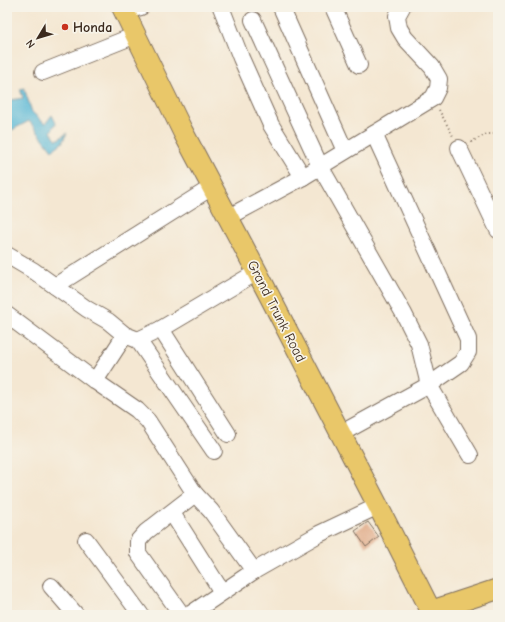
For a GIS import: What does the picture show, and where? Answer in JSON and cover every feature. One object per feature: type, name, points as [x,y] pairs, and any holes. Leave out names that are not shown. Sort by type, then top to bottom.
[{"type":"main road","name":"Grand Trunk Road","points":[[132,8],[136,35],[182,132],[257,272],[378,506],[436,613]]},
{"type":"main road","name":"Grand Trunk Road","points":[[132,8],[350,429],[436,613]]},
{"type":"main road","points":[[436,613],[498,589]]},
{"type":"street","points":[[221,7],[241,58],[271,125],[303,177]]},
{"type":"street","points":[[281,7],[345,151]]},
{"type":"street","points":[[333,7],[359,65]]},
{"type":"street","points":[[238,212],[303,177],[432,98],[438,88],[439,79],[432,67],[405,38],[399,28],[397,16],[402,7]]},
{"type":"street","points":[[253,20],[320,166],[404,314],[418,344],[429,385],[470,455]]},
{"type":"street","points":[[43,72],[136,35]]},
{"type":"street","points":[[350,429],[429,385],[461,362],[468,352],[468,339],[374,134]]},
{"type":"street","points":[[459,148],[498,230]]},
{"type":"street","points":[[55,286],[212,187]]},
{"type":"street","points":[[7,255],[34,271],[87,309],[108,321],[132,338],[214,451]]},
{"type":"street","points":[[95,381],[132,338],[161,329],[257,272]]},
{"type":"street","points":[[7,316],[137,410],[148,421],[195,494],[211,511],[254,571]]},
{"type":"street","points":[[161,329],[228,434]]},
{"type":"street","points":[[182,615],[138,553],[138,541],[146,532],[195,494]]},
{"type":"street","points":[[189,615],[254,571],[319,534],[378,506]]},
{"type":"street","points":[[172,513],[222,592]]},
{"type":"street","points":[[86,540],[141,615]]},
{"type":"street","points":[[51,586],[76,615]]},
{"type":"path","points":[[432,98],[459,148],[487,134],[498,134]]},
{"type":"water","points":[[24,88],[32,112],[45,124],[52,115],[56,123],[51,132],[57,140],[67,133],[62,143],[52,150],[29,121],[10,131],[7,131],[7,97],[11,100],[23,98],[20,89]]},
{"type":"building","points":[[368,522],[379,537],[366,547],[355,531]]},
{"type":"place","name":"Honda","points":[[65,27]]}]
